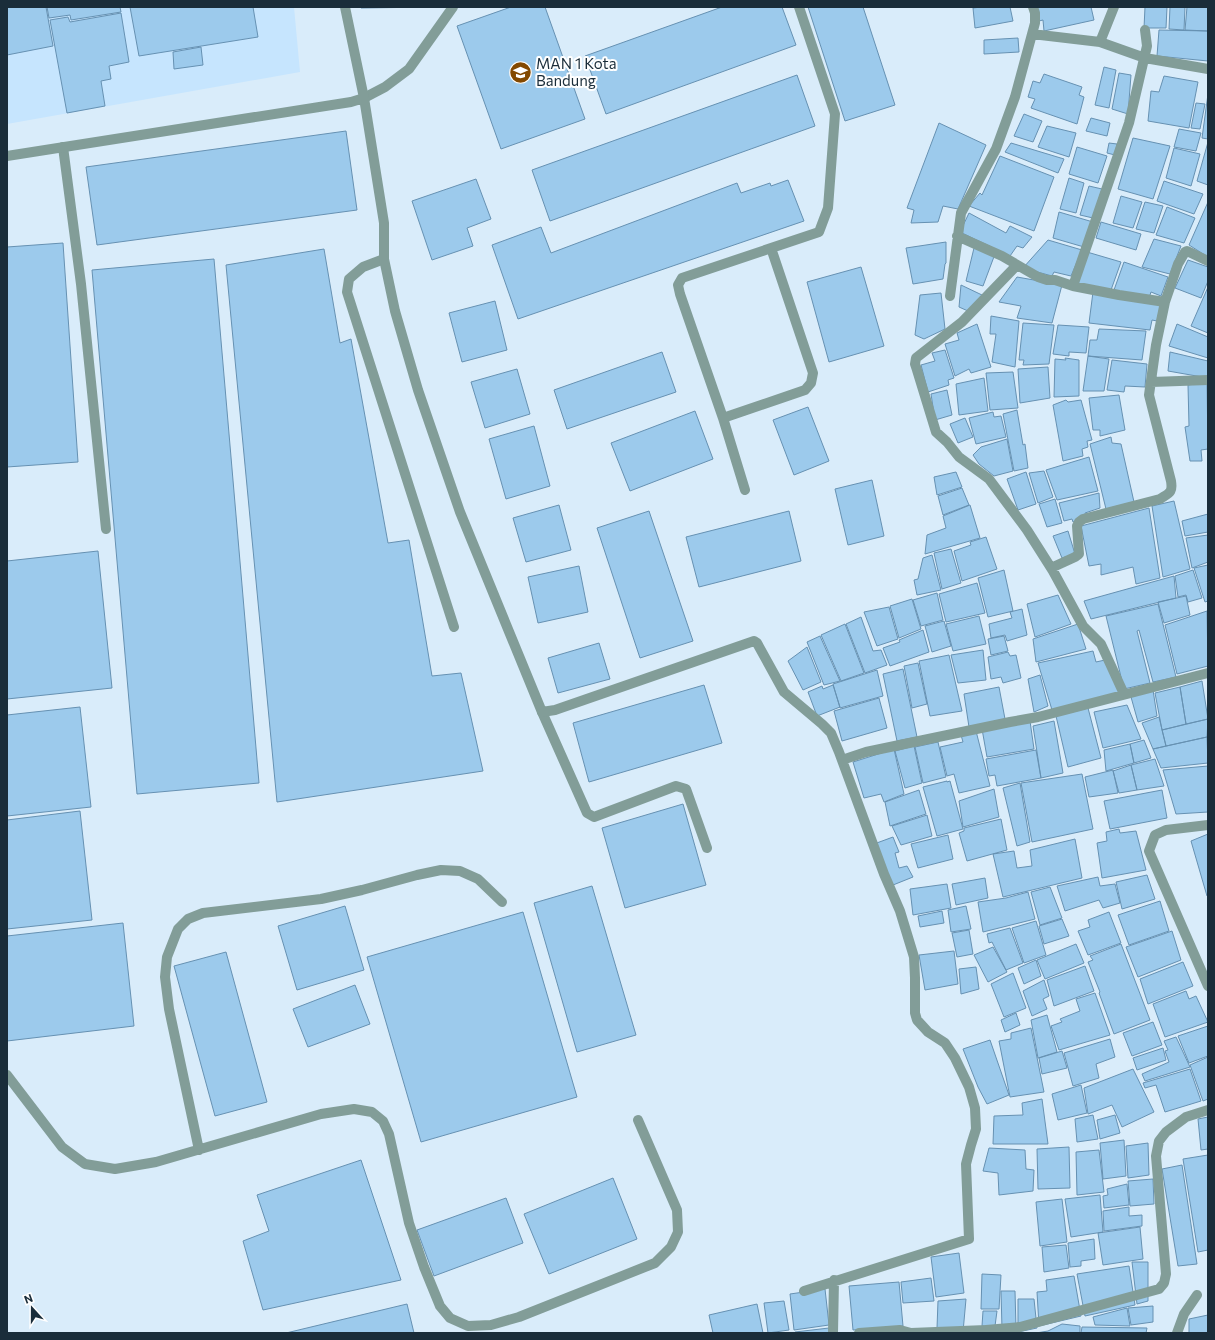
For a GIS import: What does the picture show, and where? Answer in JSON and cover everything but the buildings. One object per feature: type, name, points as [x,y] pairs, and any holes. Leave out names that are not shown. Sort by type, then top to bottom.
[{"type":"street","points":[[345,7],[364,98],[384,223],[384,259],[395,311],[418,390],[460,512],[542,712],[587,813],[594,817],[676,786],[686,789],[707,848]]},
{"type":"street","points":[[7,156],[352,102],[364,98],[385,87],[409,69],[453,7]]},
{"type":"street","points":[[745,490],[723,418],[680,294],[678,284],[682,278],[819,232],[828,208],[835,114],[799,7]]},
{"type":"street","points":[[950,296],[961,213],[996,149],[1015,97],[1035,23],[1033,7]]},
{"type":"street","points":[[1100,42],[1114,7]]},
{"type":"street","points":[[1073,286],[1129,124],[1145,58],[1147,46],[1145,30]]},
{"type":"street","points":[[1032,34],[1100,42],[1145,58],[1208,69]]},
{"type":"street","points":[[63,147],[82,284],[106,529]]},
{"type":"street","points":[[957,236],[1002,256],[1042,279],[1055,280],[1073,286],[1119,295],[1165,302]]},
{"type":"street","points":[[723,418],[805,390],[811,383],[813,373],[771,248]]},
{"type":"street","points":[[1051,568],[1079,554],[1077,526],[1083,519],[1160,499],[1170,493],[1172,488],[1171,481],[1149,395],[1156,345],[1165,302],[1178,264],[1184,252],[1187,251],[1208,261]]},
{"type":"street","points":[[384,259],[363,266],[349,279],[347,292],[454,627]]},
{"type":"street","points":[[1017,265],[962,322],[916,358],[915,364],[936,432],[947,442],[959,457],[989,479],[1027,530],[1051,568],[1083,626],[1101,644],[1124,694]]},
{"type":"street","points":[[1151,382],[1208,380]]},
{"type":"street","points":[[542,712],[555,710],[754,641],[758,644],[784,692],[831,733],[884,874],[900,911],[914,957],[916,978],[915,1013],[917,1020],[928,1032],[945,1043],[956,1058],[969,1087],[975,1108],[976,1129],[966,1164],[969,1238],[834,1280],[804,1291]]},
{"type":"street","points":[[842,760],[873,751],[1038,717],[1208,673]]},
{"type":"street","points":[[1208,825],[1166,830],[1155,836],[1149,851],[1208,986]]},
{"type":"street","points":[[199,1150],[169,1009],[165,977],[167,957],[178,929],[188,919],[203,913],[322,899],[362,890],[418,874],[441,870],[460,871],[478,879],[502,902]]},
{"type":"street","points":[[7,1075],[62,1147],[85,1164],[115,1169],[156,1162],[321,1114],[354,1109],[372,1112],[383,1120],[389,1134],[409,1223],[424,1267],[440,1306],[450,1318],[468,1326],[491,1325],[519,1317],[655,1263],[671,1247],[678,1232],[677,1210],[638,1120]]},
{"type":"street","points":[[859,1333],[900,1330],[911,1332],[986,1332],[1020,1327],[1159,1289],[1164,1283],[1166,1274],[1156,1156],[1159,1141],[1166,1132],[1186,1117],[1208,1110]]},
{"type":"street","points":[[833,1333],[834,1280]]},
{"type":"street","points":[[1177,1333],[1184,1314],[1197,1295]]},
{"type":"shaded area","points":[[7,7],[294,7],[300,72],[7,124]]},
{"type":"place","name":"MAN 1 Kota Bandung","points":[[521,73]]}]
